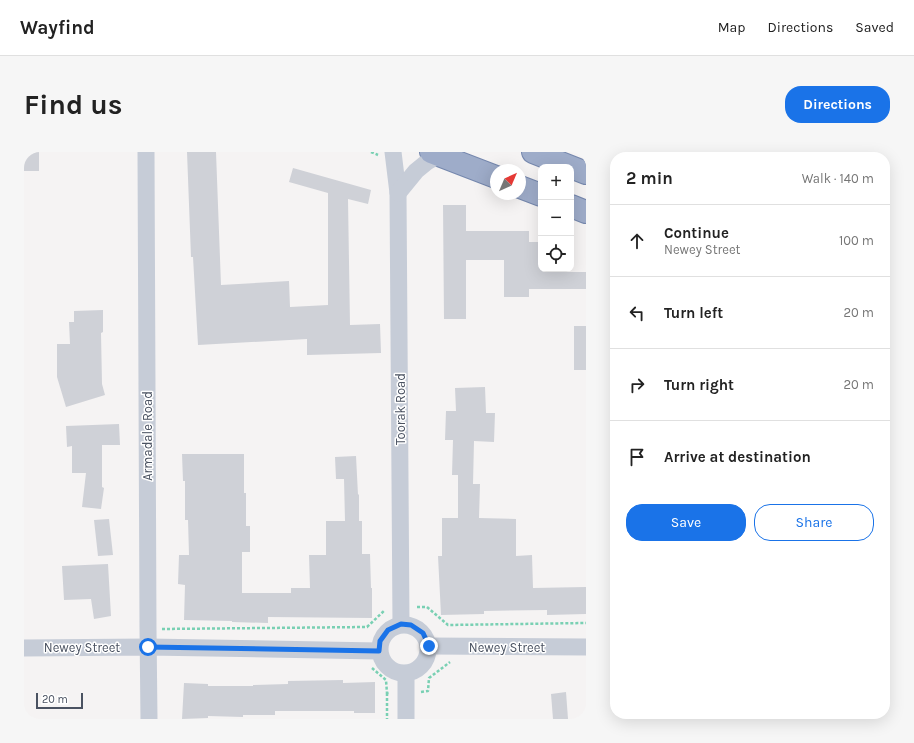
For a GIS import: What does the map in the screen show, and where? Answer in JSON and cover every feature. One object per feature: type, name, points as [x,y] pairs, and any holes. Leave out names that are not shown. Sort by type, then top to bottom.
[{"type":"highway","points":[[533,152],[586,173]]},
{"type":"highway","points":[[435,154],[490,175]]},
{"type":"highway","points":[[526,189],[538,194]]},
{"type":"highway","points":[[574,207],[586,212]]},
{"type":"street","name":"Armadale Road","points":[[146,152],[149,719]]},
{"type":"street","name":"Toorak Road","points":[[387,154],[398,194],[401,616]]},
{"type":"street","points":[[398,194],[416,171],[435,154]]},
{"type":"street","points":[[401,616],[423,633],[429,646],[427,658],[419,669],[406,674],[396,672],[384,664],[379,651],[380,641],[401,616]]},
{"type":"street","name":"Newey Street","points":[[429,646],[586,647]]},
{"type":"street","name":"Newey Street","points":[[24,648],[148,647],[379,651]]},
{"type":"street","points":[[406,674],[406,719]]},
{"type":"path","points":[[371,152],[387,154]]},
{"type":"path","points":[[148,630],[367,627],[388,608],[401,616],[428,607],[448,625],[586,623]]},
{"type":"path","points":[[387,693],[387,719]]},
{"type":"building","points":[[24,152],[39,152],[39,171],[24,171]]},
{"type":"building","points":[[187,152],[216,152],[221,285],[289,281],[290,307],[328,305],[328,193],[289,182],[293,168],[371,190],[368,204],[348,199],[350,325],[380,324],[381,353],[307,355],[307,339],[198,345],[193,257],[191,257]]},
{"type":"building","points":[[443,205],[466,205],[466,231],[529,231],[529,242],[538,242],[538,272],[586,272],[586,289],[529,289],[529,297],[504,297],[504,260],[466,260],[466,319],[444,319]]},
{"type":"building","points":[[103,310],[103,332],[101,333],[102,384],[105,395],[66,407],[57,377],[57,344],[70,344],[69,322],[74,322],[74,311]]},
{"type":"building","points":[[574,326],[586,326],[586,370],[574,370]]},
{"type":"building","points":[[485,387],[486,413],[495,413],[494,442],[474,441],[473,484],[480,484],[479,518],[516,519],[516,556],[532,555],[533,588],[586,587],[586,614],[547,615],[547,610],[484,611],[484,614],[441,615],[438,556],[442,556],[442,518],[458,518],[458,475],[452,475],[453,440],[445,440],[446,411],[456,411],[455,388]]},
{"type":"building","points":[[119,424],[120,445],[102,445],[102,487],[104,488],[101,509],[82,507],[86,473],[72,473],[72,446],[67,447],[66,426]]},
{"type":"building","points":[[182,454],[244,454],[246,526],[250,526],[250,552],[242,552],[242,593],[291,593],[291,588],[310,588],[309,555],[326,555],[326,521],[345,521],[344,479],[336,479],[335,457],[356,456],[358,495],[359,494],[359,521],[362,521],[362,554],[370,554],[372,618],[268,617],[268,623],[184,620],[185,585],[178,584],[179,555],[189,555],[188,520],[185,520],[185,481],[183,481]]},
{"type":"building","points":[[109,519],[113,555],[98,556],[94,520]]},
{"type":"building","points":[[108,564],[111,616],[94,619],[91,599],[64,600],[62,566]]},
{"type":"building","points":[[343,680],[343,683],[375,682],[375,713],[354,713],[354,711],[275,711],[275,715],[243,715],[243,717],[208,716],[208,718],[182,719],[184,683],[208,684],[208,686],[253,686],[288,684],[288,681]]},
{"type":"building","points":[[566,692],[568,719],[553,719],[551,694]]},
{"type":"route","points":[[148,647],[379,651],[380,641],[388,630],[401,624],[411,625],[423,633],[429,646]]}]
